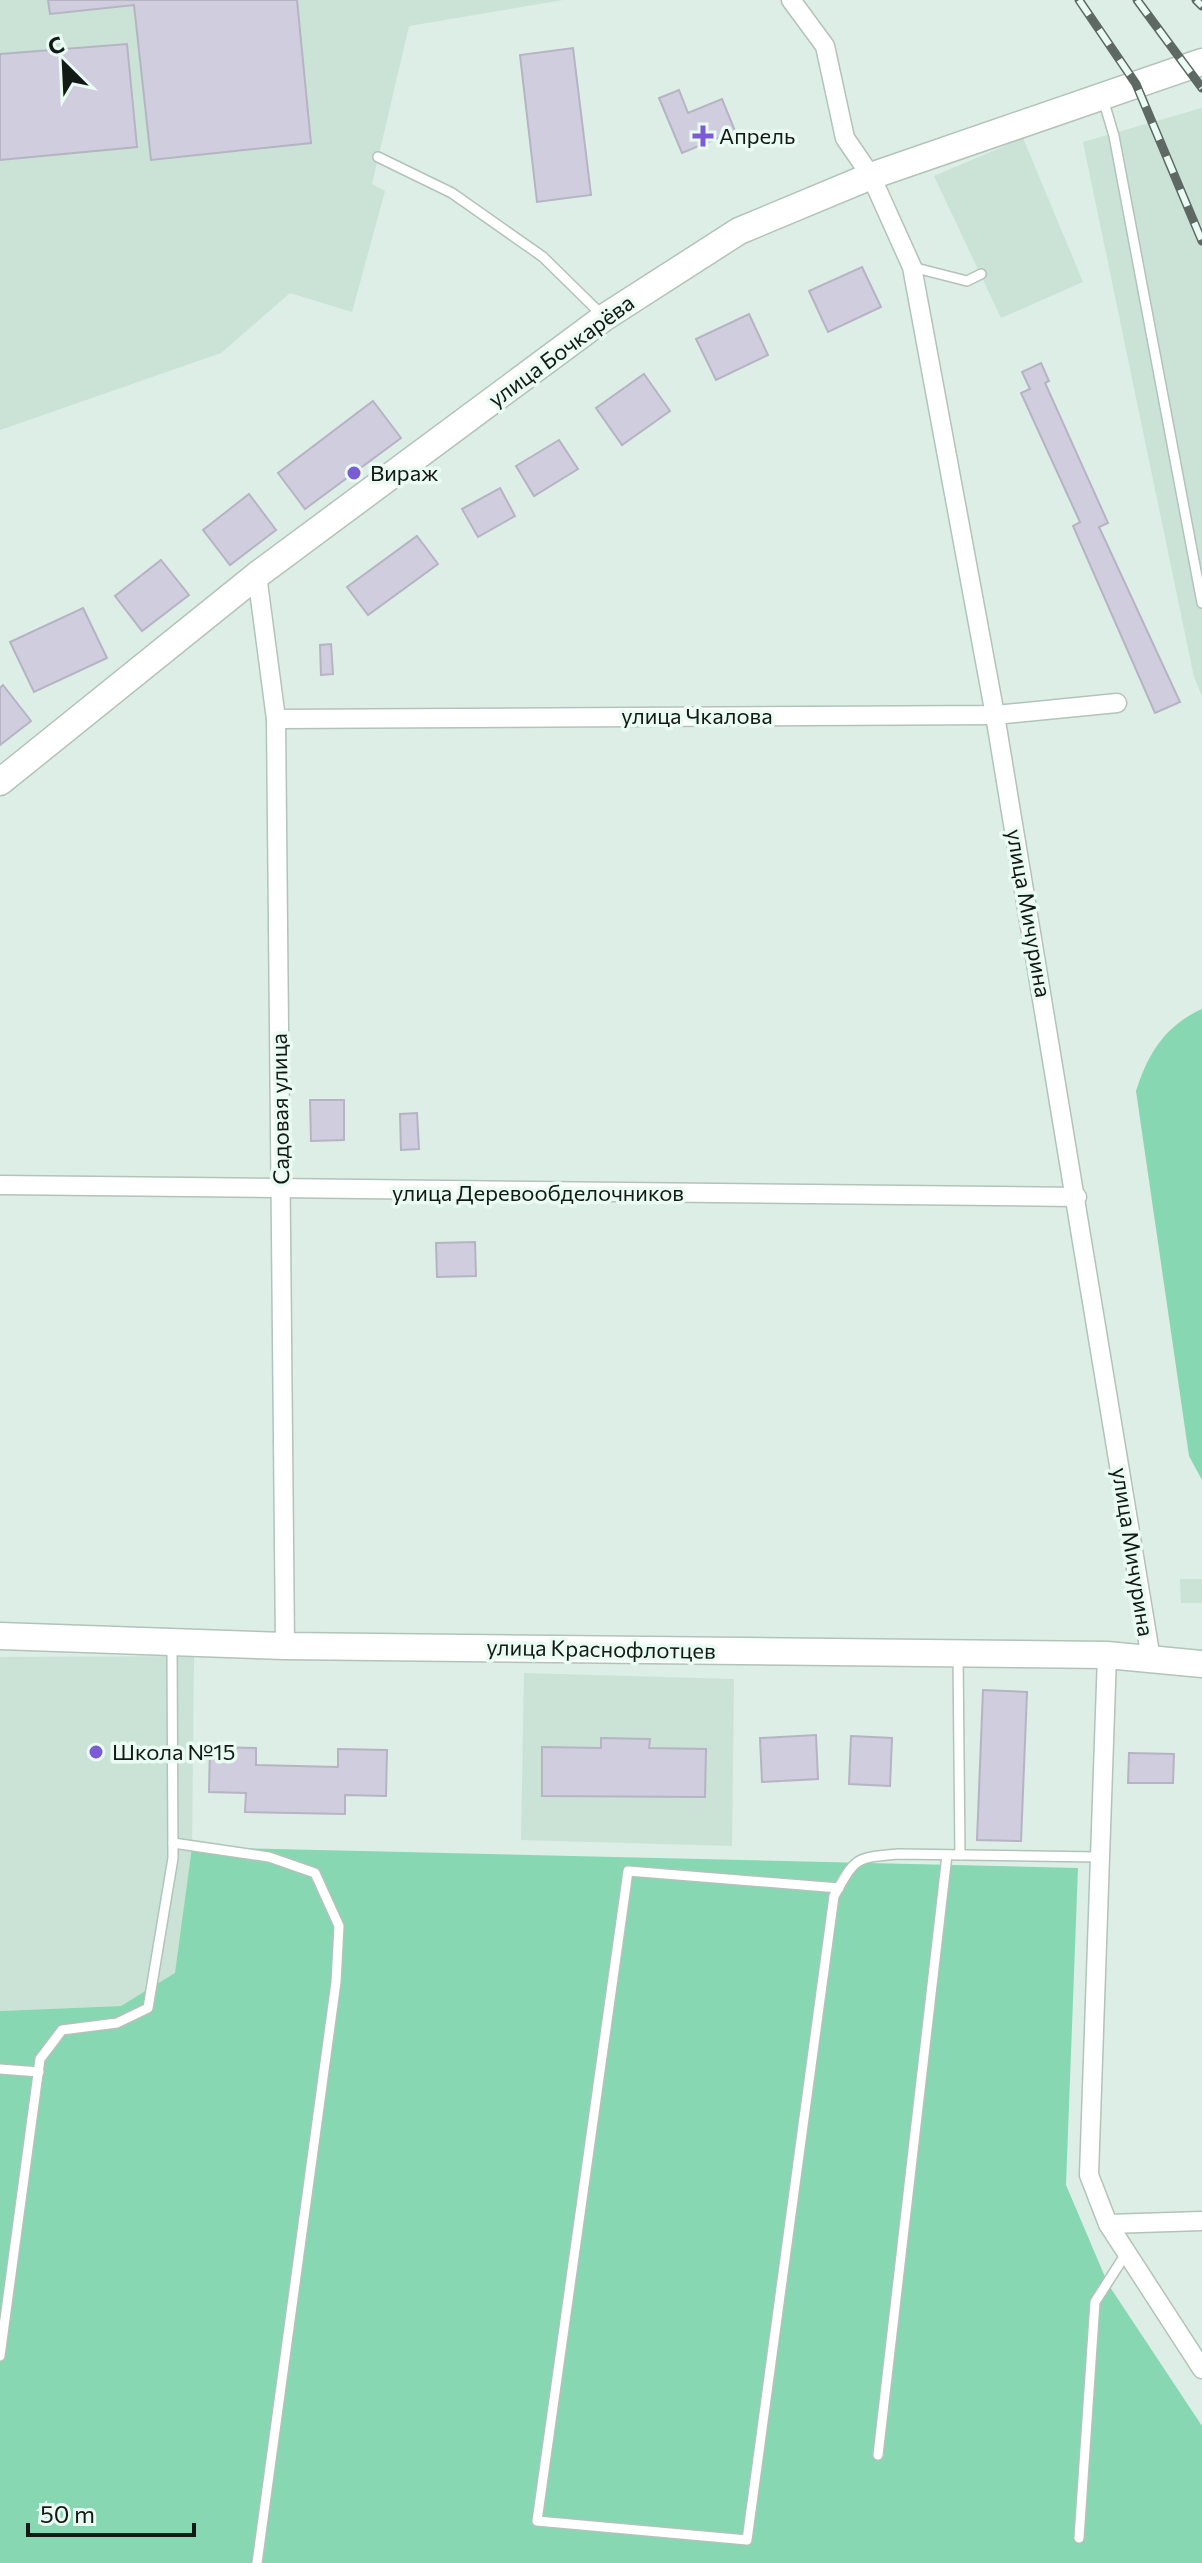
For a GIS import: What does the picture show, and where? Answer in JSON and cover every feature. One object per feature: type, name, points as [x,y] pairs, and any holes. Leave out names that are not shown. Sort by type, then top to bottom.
[{"type":"street","name":"улица Мичурина","points":[[791,0],[825,46],[845,138],[871,176],[912,267],[995,715],[1151,1659]]},
{"type":"street","name":"улица Бочкарёва","points":[[0,782],[257,575],[605,317],[739,231],[871,176],[1202,62]]},
{"type":"street","name":"Садовая улица","points":[[257,575],[276,719],[285,1646]]},
{"type":"street","name":"улица Чкалова","points":[[276,719],[995,715],[1117,703]]},
{"type":"street","name":"улица Деревообделочников","points":[[0,1185],[281,1191],[1077,1197]]},
{"type":"street","name":"улица Краснофлотцев","points":[[0,1636],[285,1646],[1107,1655],[1202,1664]]},
{"type":"street","name":"улица Мичурина","points":[[1107,1655],[1097,1857],[1089,2175],[1108,2224],[1202,2369]]},
{"type":"street","points":[[1108,2224],[1202,2221]]},
{"type":"lane","points":[[1102,96],[1114,136],[1202,603]]},
{"type":"lane","points":[[378,157],[452,193],[543,257],[605,317]]},
{"type":"lane","points":[[912,267],[967,281],[981,274]]},
{"type":"lane","points":[[0,2356],[40,2059],[62,2030],[117,2023],[148,2008],[173,1843],[172,1640]]},
{"type":"lane","points":[[958,1653],[960,1855]]},
{"type":"lane","points":[[173,1843],[269,1857],[315,1873],[339,1926],[336,1982],[257,2563]]},
{"type":"lane","points":[[878,2455],[947,1855]]},
{"type":"lane","points":[[839,1888],[628,1871],[537,2521],[747,2540],[834,1896],[839,1888],[853,1863],[866,1857],[947,1855],[1097,1857]]},
{"type":"lane","points":[[0,2069],[39,2072]]},
{"type":"lane","points":[[1079,2538],[1095,2302],[1127,2252]]},
{"type":"shaded area","points":[[0,0],[563,0],[409,26],[372,184],[385,191],[352,312],[290,293],[221,353],[0,430]]},
{"type":"shaded area","points":[[1202,108],[1202,696],[1194,677],[1083,142]]},
{"type":"shaded area","points":[[1023,138],[1083,282],[1001,318],[934,176]]},
{"type":"shaded area","points":[[1180,1579],[1202,1579],[1202,1603],[1181,1603]]},
{"type":"shaded area","name":"Школа №15","points":[[194,1656],[192,1847],[176,1973],[121,2006],[0,2011],[0,1657]]},
{"type":"shaded area","points":[[524,1673],[734,1679],[732,1846],[521,1840]]},
{"type":"green space","points":[[1202,1009],[1202,1480],[1189,1456],[1136,1091],[1152,1053],[1168,1032]]},
{"type":"green space","points":[[192,1847],[1078,1868],[1066,2185],[1108,2284],[1202,2426],[1202,2563],[0,2563],[0,2011],[121,2006],[175,1973]]},
{"type":"building","points":[[48,0],[297,0],[311,143],[151,160],[134,5],[50,14]]},
{"type":"building","points":[[127,44],[137,147],[0,160],[0,54]]},
{"type":"building","points":[[573,48],[591,195],[537,202],[520,55]]},
{"type":"building","points":[[679,90],[688,113],[722,99],[735,131],[682,153],[659,98]]},
{"type":"building","points":[[862,267],[881,307],[828,332],[809,291]]},
{"type":"building","points":[[749,314],[768,355],[716,380],[696,339]]},
{"type":"building","points":[[1041,363],[1049,381],[1045,383],[1108,523],[1099,527],[1180,702],[1155,713],[1073,526],[1080,522],[1021,393],[1030,389],[1022,372]]},
{"type":"building","points":[[644,374],[670,411],[622,445],[596,408]]},
{"type":"building","points":[[373,401],[401,438],[305,509],[278,473]]},
{"type":"building","points":[[559,440],[578,469],[534,496],[516,466]]},
{"type":"building","points":[[500,488],[515,516],[478,537],[462,509]]},
{"type":"building","points":[[249,494],[276,530],[230,565],[203,530]]},
{"type":"building","points":[[417,536],[438,564],[368,615],[347,587]]},
{"type":"building","points":[[161,560],[189,595],[142,631],[115,596]]},
{"type":"building","points":[[83,608],[107,658],[34,692],[10,642]]},
{"type":"building","points":[[331,644],[333,674],[321,675],[320,645]]},
{"type":"building","points":[[3,685],[31,721],[0,745],[0,688]]},
{"type":"building","points":[[310,1100],[344,1100],[344,1140],[311,1141]]},
{"type":"building","points":[[417,1113],[419,1149],[401,1150],[400,1114]]},
{"type":"building","points":[[475,1242],[476,1276],[437,1277],[436,1243]]},
{"type":"building","points":[[983,1690],[1027,1692],[1021,1841],[977,1840]]},
{"type":"building","points":[[816,1735],[818,1779],[762,1782],[760,1738]]},
{"type":"building","points":[[851,1736],[892,1738],[890,1786],[849,1784]]},
{"type":"building","points":[[601,1738],[650,1739],[649,1748],[706,1749],[705,1797],[542,1796],[542,1747],[601,1748]]},
{"type":"building","points":[[210,1747],[256,1748],[256,1765],[338,1767],[338,1749],[387,1750],[386,1796],[345,1795],[345,1814],[245,1812],[246,1793],[209,1792]]},
{"type":"building","points":[[1129,1753],[1174,1754],[1173,1783],[1128,1783]]},
{"type":"railway","points":[[1079,0],[1136,84],[1202,241]]},
{"type":"railway","points":[[1137,0],[1202,88]]},
{"type":"railway","points":[[1196,0],[1202,6]]},
{"type":"place","name":"Апрель","points":[[703,136]]},
{"type":"place","name":"Вираж","points":[[354,473]]},
{"type":"place","name":"Школа №15","points":[[96,1752]]}]
